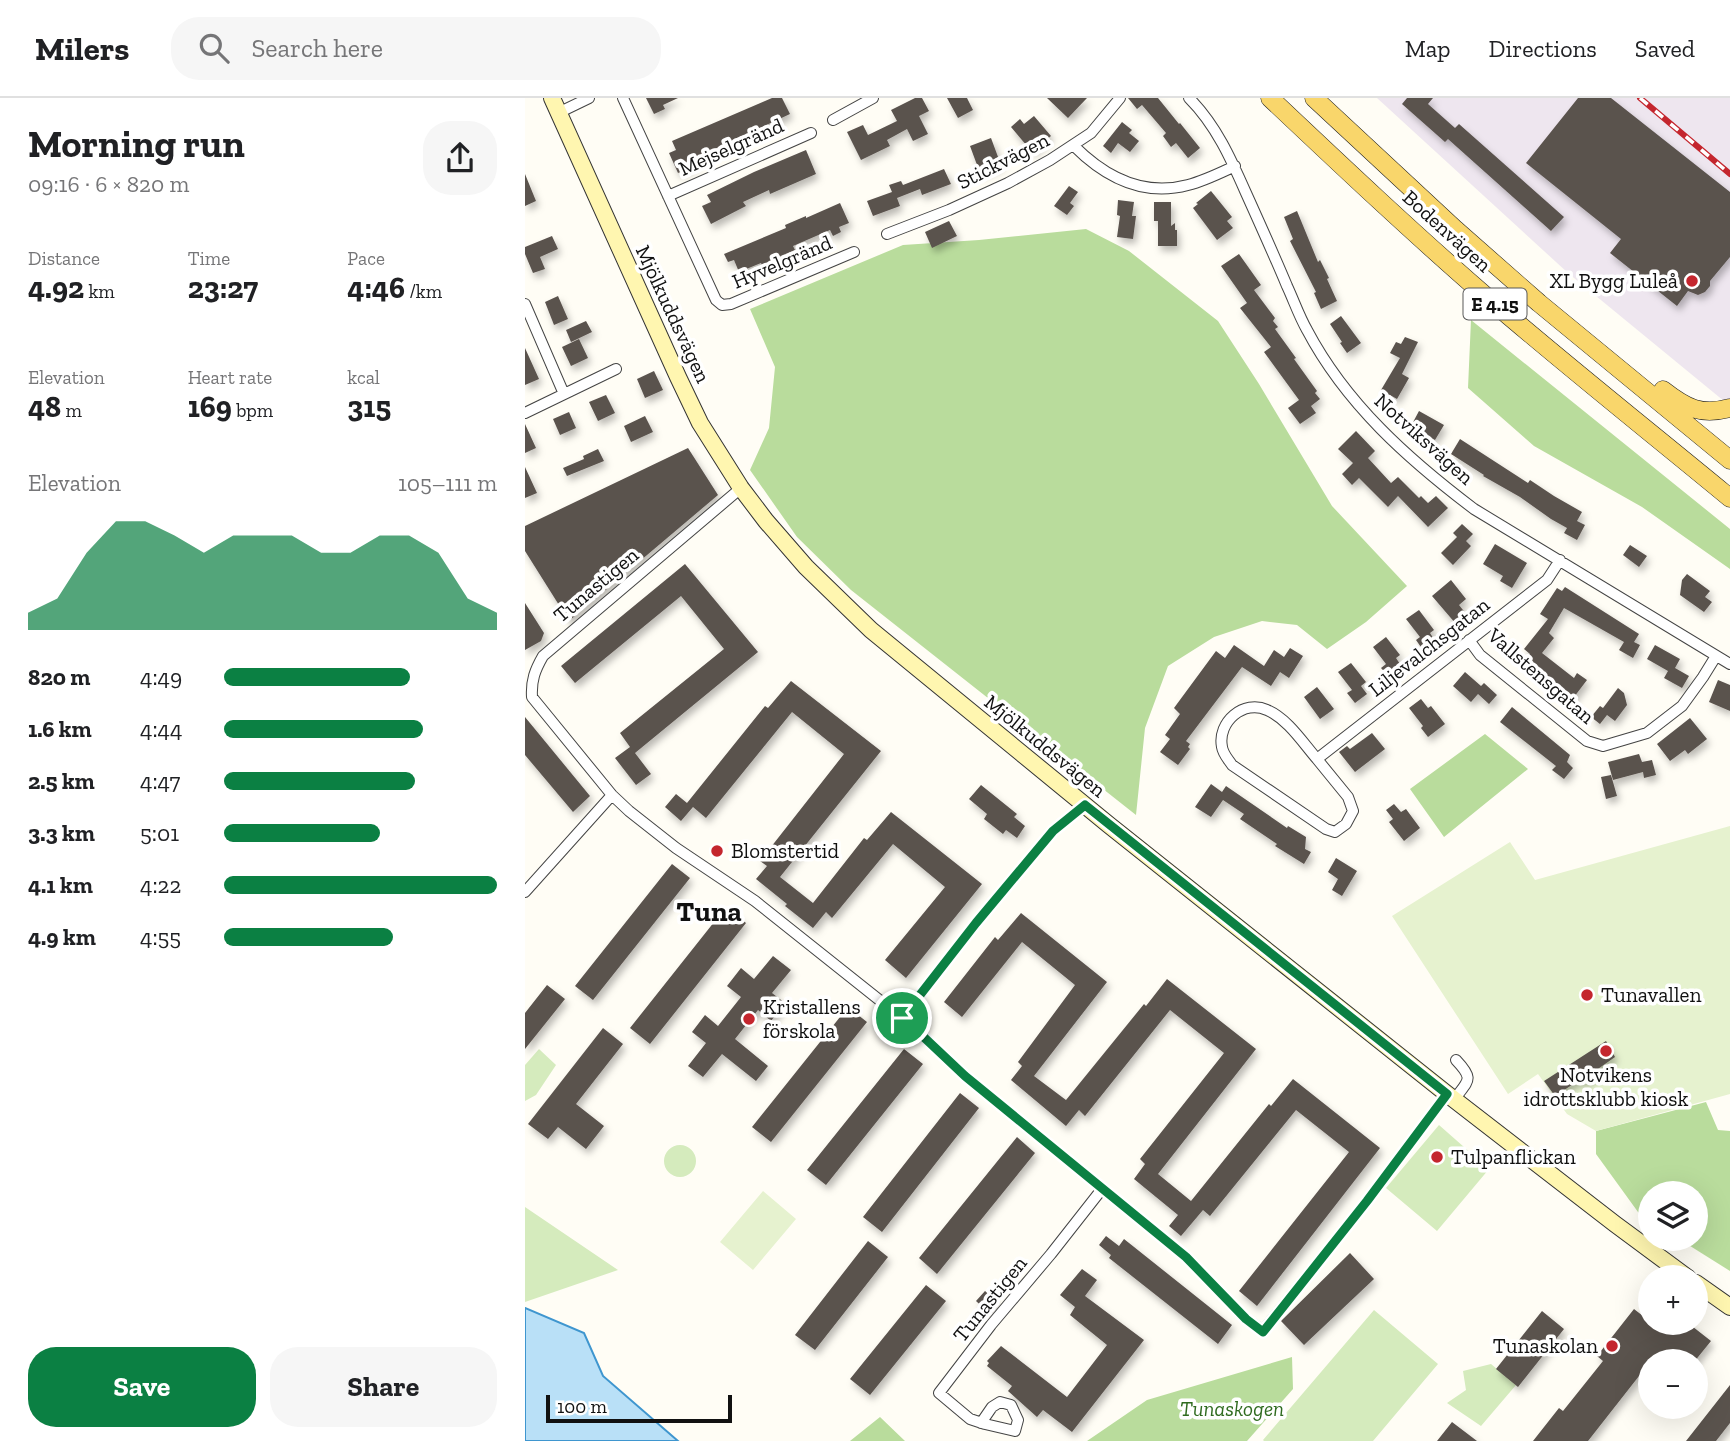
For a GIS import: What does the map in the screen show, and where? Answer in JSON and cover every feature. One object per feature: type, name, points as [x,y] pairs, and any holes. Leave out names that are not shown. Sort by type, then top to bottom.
[{"type":"main road","name":"Bodenvägen","points":[[1270,98],[1390,211],[1487,297],[1730,498]]},
{"type":"main road","name":"Bodenvägen","points":[[1314,98],[1456,230],[1730,460]]},
{"type":"main road","points":[[1602,355],[1631,366],[1686,406],[1706,412],[1730,408]]},
{"type":"street","points":[[555,106],[589,98]]},
{"type":"street","points":[[623,98],[668,196]]},
{"type":"street","points":[[833,120],[873,98]]},
{"type":"street","name":"Stickvägen","points":[[887,234],[1008,183],[1074,146],[1091,133],[1120,98]]},
{"type":"street","name":"Notviksvägen","points":[[1189,98],[1221,139],[1306,330],[1328,366],[1362,410],[1403,452],[1473,509],[1730,664]]},
{"type":"street","name":"Mjölkuddsvägen","points":[[555,106],[700,423],[741,488],[806,567],[870,629],[1085,805],[1451,1097],[1670,1265]]},
{"type":"street","name":"Mejselgränd","points":[[668,196],[811,133]]},
{"type":"street","points":[[1074,146],[1090,162],[1119,180],[1146,187],[1165,189],[1188,185],[1234,166]]},
{"type":"street","name":"Hyvelgränd","points":[[668,196],[716,300],[722,304],[731,304],[854,252]]},
{"type":"street","points":[[525,304],[564,394]]},
{"type":"street","points":[[525,413],[616,369]]},
{"type":"street","name":"Tunastigen","points":[[741,488],[545,654],[535,670],[531,682],[532,697],[612,795],[629,811],[676,848],[755,901],[912,1026],[965,1076],[1186,1257],[1246,1319],[1263,1332],[1451,1097]]},
{"type":"street","name":"Liljevalchsgatan","points":[[1317,759],[1547,580],[1560,561]]},
{"type":"street","name":"Vallstensgatan","points":[[1469,640],[1480,655],[1587,741],[1602,746],[1647,733],[1682,706],[1716,656]]},
{"type":"street","points":[[1262,708],[1280,717],[1317,759],[1348,797],[1353,811],[1346,824],[1335,832],[1326,829],[1266,790],[1232,765],[1222,749],[1222,733],[1226,723],[1241,710],[1262,708]]},
{"type":"street","points":[[525,892],[612,795]]},
{"type":"street","points":[[902,1018],[1046,838],[1085,805]]},
{"type":"street","points":[[1451,1097],[1465,1087],[1468,1078],[1466,1071],[1456,1060]]},
{"type":"street","name":"Tunastigen","points":[[981,1423],[970,1419],[939,1393],[1102,1189]]},
{"type":"street","points":[[1708,1291],[1730,1307]]},
{"type":"shaded area","points":[[1377,98],[1730,98],[1730,406],[1568,273]]},
{"type":"green space","points":[[1086,229],[1129,251],[1218,321],[1332,506],[1407,586],[1366,622],[1327,649],[1297,625],[1262,621],[1214,637],[1168,666],[1145,728],[1136,815],[851,590],[797,537],[750,470],[769,428],[775,367],[750,309],[903,245]]},
{"type":"green space","points":[[1471,320],[1730,529],[1730,569],[1642,507],[1534,446],[1468,388]]},
{"type":"green space","points":[[1485,734],[1528,769],[1444,837],[1410,789]]},
{"type":"green space","name":"Tunavallen","points":[[1730,826],[1730,1094],[1596,1131],[1567,1114],[1538,1074],[1508,1094],[1392,916],[1510,842],[1535,880]]},
{"type":"green space","points":[[539,1049],[556,1065],[536,1095],[525,1101],[525,1065]]},
{"type":"green space","points":[[1706,1102],[1718,1130],[1730,1131],[1730,1271],[1698,1251],[1708,1251],[1708,1181],[1638,1181],[1638,1212],[1596,1154],[1596,1131]]},
{"type":"green space","points":[[1439,1125],[1489,1169],[1437,1231],[1386,1188]]},
{"type":"green space","points":[[680,1145],[691,1150],[696,1161],[691,1172],[680,1177],[669,1172],[664,1161],[669,1150]]},
{"type":"green space","points":[[763,1191],[796,1219],[753,1270],[720,1242]]},
{"type":"green space","points":[[525,1207],[618,1270],[525,1302]]},
{"type":"green space","points":[[1374,1310],[1438,1364],[1373,1441],[1264,1441],[1263,1440]]},
{"type":"green space","name":"Tunaskogen","points":[[1292,1357],[1293,1389],[1247,1441],[1087,1441],[1147,1400]]},
{"type":"green space","points":[[1491,1364],[1516,1385],[1481,1426],[1447,1403],[1466,1390],[1463,1371]]},
{"type":"green space","points":[[880,1417],[905,1441],[850,1441]]},
{"type":"water","points":[[525,1308],[584,1333],[603,1376],[678,1441],[525,1441]]},
{"type":"building","points":[[646,98],[678,98],[663,105],[665,109],[654,114]]},
{"type":"building","points":[[772,98],[782,98],[790,114],[693,159],[696,165],[678,173],[669,153],[676,150],[672,141]]},
{"type":"building","points":[[915,98],[922,98],[929,111],[919,116],[928,134],[913,141],[907,129],[887,140],[890,146],[861,160],[847,132],[863,125],[868,135],[897,121],[891,110]]},
{"type":"building","points":[[947,98],[967,98],[973,110],[958,118]]},
{"type":"building","points":[[1047,98],[1087,98],[1068,118]]},
{"type":"building","points":[[1128,98],[1158,98],[1200,148],[1188,158],[1176,143],[1171,147],[1163,136],[1166,133],[1142,105],[1137,109]]},
{"type":"building","points":[[1407,98],[1433,98],[1428,104],[1455,128],[1459,124],[1564,217],[1551,231],[1448,139],[1445,142],[1402,104]]},
{"type":"building","points":[[1578,98],[1611,98],[1730,192],[1730,257],[1710,281],[1705,292],[1698,295],[1688,291],[1677,306],[1610,253],[1621,239],[1526,163]]},
{"type":"building","points":[[1034,116],[1051,136],[1032,152],[1011,127],[1020,119],[1024,124]]},
{"type":"building","points":[[1122,122],[1132,130],[1129,133],[1139,141],[1130,152],[1118,143],[1111,153],[1103,146]]},
{"type":"building","points":[[991,138],[1001,165],[980,173],[970,146]]},
{"type":"building","points":[[806,150],[816,174],[770,194],[769,190],[743,202],[746,206],[711,224],[702,206],[711,202],[707,195]]},
{"type":"building","points":[[944,169],[951,184],[922,195],[920,189],[897,198],[900,206],[873,216],[867,201],[892,192],[889,185],[901,181],[903,185]]},
{"type":"building","points":[[525,174],[536,201],[525,206]]},
{"type":"building","points":[[1069,186],[1078,192],[1070,203],[1074,206],[1067,215],[1054,206]]},
{"type":"building","points":[[1211,191],[1232,217],[1227,221],[1233,228],[1217,240],[1193,208]]},
{"type":"building","points":[[1118,200],[1134,202],[1132,216],[1136,216],[1133,239],[1117,237],[1120,216],[1117,215]]},
{"type":"building","points":[[1154,202],[1171,202],[1171,226],[1175,223],[1177,246],[1158,246],[1158,221],[1154,221]]},
{"type":"building","points":[[840,203],[849,223],[839,227],[841,232],[833,236],[830,230],[793,246],[795,250],[771,260],[773,263],[763,268],[761,263],[739,272],[734,260],[728,262],[724,254],[786,228],[785,225]]},
{"type":"building","points":[[1297,211],[1337,301],[1321,309],[1314,293],[1316,292],[1290,241],[1293,239],[1284,217]]},
{"type":"building","points":[[949,221],[957,236],[932,248],[925,232]]},
{"type":"building","points":[[552,236],[558,249],[540,257],[545,269],[533,273],[525,247]]},
{"type":"building","points":[[1239,254],[1261,285],[1254,290],[1275,318],[1273,321],[1278,327],[1275,329],[1320,399],[1311,406],[1316,413],[1300,424],[1288,408],[1299,400],[1264,352],[1271,347],[1240,308],[1247,303],[1221,266]]},
{"type":"building","points":[[558,296],[568,319],[554,325],[545,302]]},
{"type":"building","points":[[1341,316],[1361,343],[1347,353],[1330,324]]},
{"type":"building","points":[[586,321],[592,332],[571,342],[566,330]]},
{"type":"building","points":[[1405,337],[1418,342],[1402,374],[1409,378],[1397,399],[1381,390],[1400,358],[1390,353],[1396,342],[1401,344]]},
{"type":"building","points":[[579,339],[588,358],[571,366],[562,347]]},
{"type":"building","points":[[525,348],[539,379],[525,385]]},
{"type":"building","points":[[654,371],[663,390],[645,398],[637,379]]},
{"type":"building","points":[[606,395],[615,413],[598,421],[589,402]]},
{"type":"building","points":[[1419,411],[1444,425],[1435,440],[1411,426]]},
{"type":"building","points":[[569,412],[576,428],[560,435],[553,419]]},
{"type":"building","points":[[645,416],[653,432],[631,442],[624,426]]},
{"type":"building","points":[[525,424],[536,448],[525,453]]},
{"type":"building","points":[[1356,431],[1375,451],[1368,458],[1391,483],[1398,477],[1419,498],[1421,496],[1428,503],[1436,496],[1448,508],[1428,527],[1398,496],[1388,507],[1359,478],[1352,485],[1342,474],[1353,463],[1338,449]]},
{"type":"building","points":[[1460,439],[1528,483],[1530,480],[1582,512],[1577,521],[1585,525],[1577,540],[1564,533],[1567,528],[1451,454]]},
{"type":"building","points":[[688,448],[718,495],[569,621],[525,551],[525,526]]},
{"type":"building","points":[[598,449],[604,461],[567,476],[563,468],[584,459],[583,456]]},
{"type":"building","points":[[525,467],[537,493],[525,498]]},
{"type":"building","points":[[1462,524],[1473,534],[1466,541],[1471,546],[1453,565],[1441,553],[1457,537],[1453,533]]},
{"type":"building","points":[[1495,544],[1527,563],[1512,588],[1500,581],[1503,576],[1483,564]]},
{"type":"building","points":[[1630,545],[1647,556],[1639,567],[1623,555]]},
{"type":"building","points":[[685,564],[758,652],[635,753],[651,774],[636,785],[615,758],[630,747],[620,733],[724,649],[681,596],[575,683],[561,666]]},
{"type":"building","points":[[1687,574],[1710,591],[1705,597],[1712,602],[1704,612],[1680,595],[1682,580]]},
{"type":"building","points":[[1451,580],[1466,599],[1459,605],[1467,615],[1456,624],[1432,596]]},
{"type":"building","points":[[1565,587],[1639,634],[1634,642],[1640,645],[1633,658],[1619,650],[1624,642],[1564,608],[1549,633],[1554,638],[1542,653],[1574,678],[1577,673],[1587,680],[1571,701],[1523,662],[1530,654],[1524,649],[1548,619],[1540,614],[1557,588],[1562,591]]},
{"type":"building","points":[[525,603],[544,633],[541,641],[525,650]]},
{"type":"building","points":[[1419,610],[1434,630],[1430,633],[1435,641],[1423,650],[1416,640],[1420,637],[1406,619]]},
{"type":"building","points":[[1386,637],[1400,655],[1396,658],[1402,667],[1389,677],[1381,668],[1386,664],[1373,647]]},
{"type":"building","points":[[1234,645],[1264,666],[1274,650],[1284,657],[1290,648],[1303,656],[1289,678],[1280,672],[1271,686],[1242,667],[1186,741],[1190,744],[1190,749],[1178,765],[1160,752],[1170,739],[1165,735],[1180,714],[1174,708],[1216,651],[1225,658]]},
{"type":"building","points":[[1655,645],[1680,659],[1675,668],[1689,676],[1682,688],[1664,678],[1668,671],[1647,659]]},
{"type":"building","points":[[1351,663],[1366,682],[1361,686],[1367,694],[1355,703],[1347,693],[1352,690],[1338,672]]},
{"type":"building","points":[[1465,672],[1481,686],[1484,683],[1497,695],[1489,704],[1478,694],[1471,702],[1453,686]]},
{"type":"building","points":[[1718,680],[1730,685],[1730,711],[1709,702]]},
{"type":"building","points":[[791,681],[881,751],[780,877],[813,903],[864,838],[867,840],[891,812],[982,884],[906,978],[885,960],[945,887],[893,844],[832,918],[826,912],[813,928],[756,879],[767,866],[760,861],[844,754],[792,712],[706,818],[693,807],[681,821],[665,807],[676,794],[687,803],[765,706],[768,708]]},
{"type":"building","points":[[1317,687],[1334,709],[1320,719],[1304,697]]},
{"type":"building","points":[[1618,688],[1624,693],[1627,705],[1615,721],[1607,715],[1600,724],[1591,717],[1600,706],[1603,708]]},
{"type":"building","points":[[1421,699],[1428,708],[1431,706],[1445,724],[1428,737],[1409,708]]},
{"type":"building","points":[[1512,707],[1570,755],[1567,762],[1573,768],[1564,779],[1552,770],[1556,766],[1500,722]]},
{"type":"building","points":[[525,717],[590,796],[573,812],[525,755]]},
{"type":"building","points":[[1690,718],[1707,739],[1688,754],[1685,750],[1670,761],[1657,744]]},
{"type":"building","points":[[1372,733],[1385,749],[1355,772],[1339,752],[1347,746],[1350,749]]},
{"type":"building","points":[[1639,754],[1642,762],[1652,760],[1656,775],[1644,778],[1643,772],[1613,780],[1608,762]]},
{"type":"building","points":[[1611,775],[1617,796],[1606,799],[1601,777]]},
{"type":"building","points":[[1211,784],[1222,792],[1226,786],[1287,828],[1288,826],[1306,837],[1305,849],[1311,852],[1304,864],[1240,819],[1244,814],[1223,800],[1211,817],[1195,807]]},
{"type":"building","points":[[981,785],[1017,814],[1014,817],[1025,826],[1017,838],[1006,830],[1003,834],[984,819],[987,814],[969,799]]},
{"type":"building","points":[[1394,804],[1401,812],[1406,809],[1420,828],[1404,841],[1389,822],[1393,819],[1386,810]]},
{"type":"building","points":[[1336,858],[1357,871],[1342,896],[1332,890],[1338,879],[1328,872]]},
{"type":"building","points":[[672,864],[690,878],[593,1000],[575,986]]},
{"type":"building","points":[[726,907],[746,923],[650,1044],[630,1028]]},
{"type":"building","points":[[1021,913],[1107,982],[1034,1076],[1066,1100],[1167,979],[1256,1049],[1158,1174],[1191,1201],[1269,1104],[1271,1106],[1293,1079],[1380,1148],[1257,1306],[1239,1291],[1349,1152],[1296,1110],[1210,1216],[1203,1210],[1181,1236],[1169,1226],[1178,1215],[1134,1179],[1145,1164],[1140,1159],[1224,1053],[1170,1010],[1085,1116],[1079,1110],[1066,1126],[1011,1080],[1022,1066],[1018,1062],[1075,985],[1022,942],[962,1017],[944,1002],[995,937],[998,940]]},
{"type":"building","points":[[773,956],[791,970],[772,993],[785,1003],[771,1021],[758,1010],[735,1039],[768,1066],[756,1081],[722,1054],[703,1077],[688,1066],[706,1043],[692,1032],[705,1015],[718,1026],[741,997],[727,986],[741,968],[754,979]]},
{"type":"building","points":[[547,985],[565,999],[525,1049],[525,1013]]},
{"type":"building","points":[[848,1007],[867,1022],[771,1142],[752,1127]]},
{"type":"building","points":[[603,1028],[623,1044],[576,1104],[604,1126],[586,1149],[558,1127],[548,1139],[528,1124]]},
{"type":"building","points":[[1606,1041],[1615,1057],[1595,1071],[1597,1075],[1583,1083],[1581,1079],[1555,1096],[1544,1081]]},
{"type":"building","points":[[904,1049],[923,1064],[826,1185],[807,1170]]},
{"type":"building","points":[[960,1093],[979,1108],[882,1232],[863,1217]]},
{"type":"building","points":[[1017,1137],[1035,1153],[937,1274],[919,1258]]},
{"type":"building","points":[[1106,1236],[1119,1246],[1124,1239],[1232,1325],[1218,1344],[1109,1258],[1111,1255],[1099,1245]]},
{"type":"building","points":[[868,1241],[888,1257],[815,1350],[795,1335]]},
{"type":"building","points":[[1350,1253],[1374,1279],[1304,1345],[1281,1321]]},
{"type":"building","points":[[1082,1269],[1097,1280],[1085,1296],[1144,1340],[1072,1432],[1043,1410],[1037,1417],[1008,1391],[1012,1386],[987,1366],[987,1361],[1001,1346],[1067,1397],[1107,1345],[1070,1315],[1075,1307],[1060,1295]]},
{"type":"building","points":[[926,1285],[946,1301],[870,1395],[850,1379]]},
{"type":"building","points":[[985,1291],[997,1301],[988,1312],[976,1301]]},
{"type":"building","points":[[1634,1309],[1638,1312],[1638,1335],[1703,1335],[1711,1341],[1705,1349],[1638,1349],[1638,1377],[1588,1441],[1533,1441],[1559,1408],[1563,1411],[1603,1361],[1597,1356]]},
{"type":"building","points":[[1542,1311],[1564,1329],[1518,1387],[1496,1369]]},
{"type":"building","points":[[1730,1385],[1730,1423],[1716,1441],[1686,1441],[1703,1419],[1708,1419],[1708,1413]]},
{"type":"building","points":[[1452,1422],[1477,1441],[1437,1441]]},
{"type":"railway","points":[[1640,98],[1730,174]]},
{"type":"place","name":"XL Bygg Luleå","points":[[1692,281]]},
{"type":"place","name":"Blomstertid","points":[[717,851]]},
{"type":"place","name":"Tunavallen","points":[[1587,995]]},
{"type":"place","name":"Kristallens förskola","points":[[749,1019]]},
{"type":"place","name":"Notvikens idrottsklubb kiosk","points":[[1606,1051]]},
{"type":"place","name":"Tulpanflickan","points":[[1437,1157]]},
{"type":"place","name":"Tunaskolan","points":[[1612,1346]]},
{"type":"district","name":"Tuna","points":[[709,911]]},
{"type":"route","points":[[1085,805],[1447,1094],[1367,1201],[1263,1332],[1246,1319],[1186,1257],[965,1076],[902,1018],[976,923],[1053,831],[1085,805]]}]
